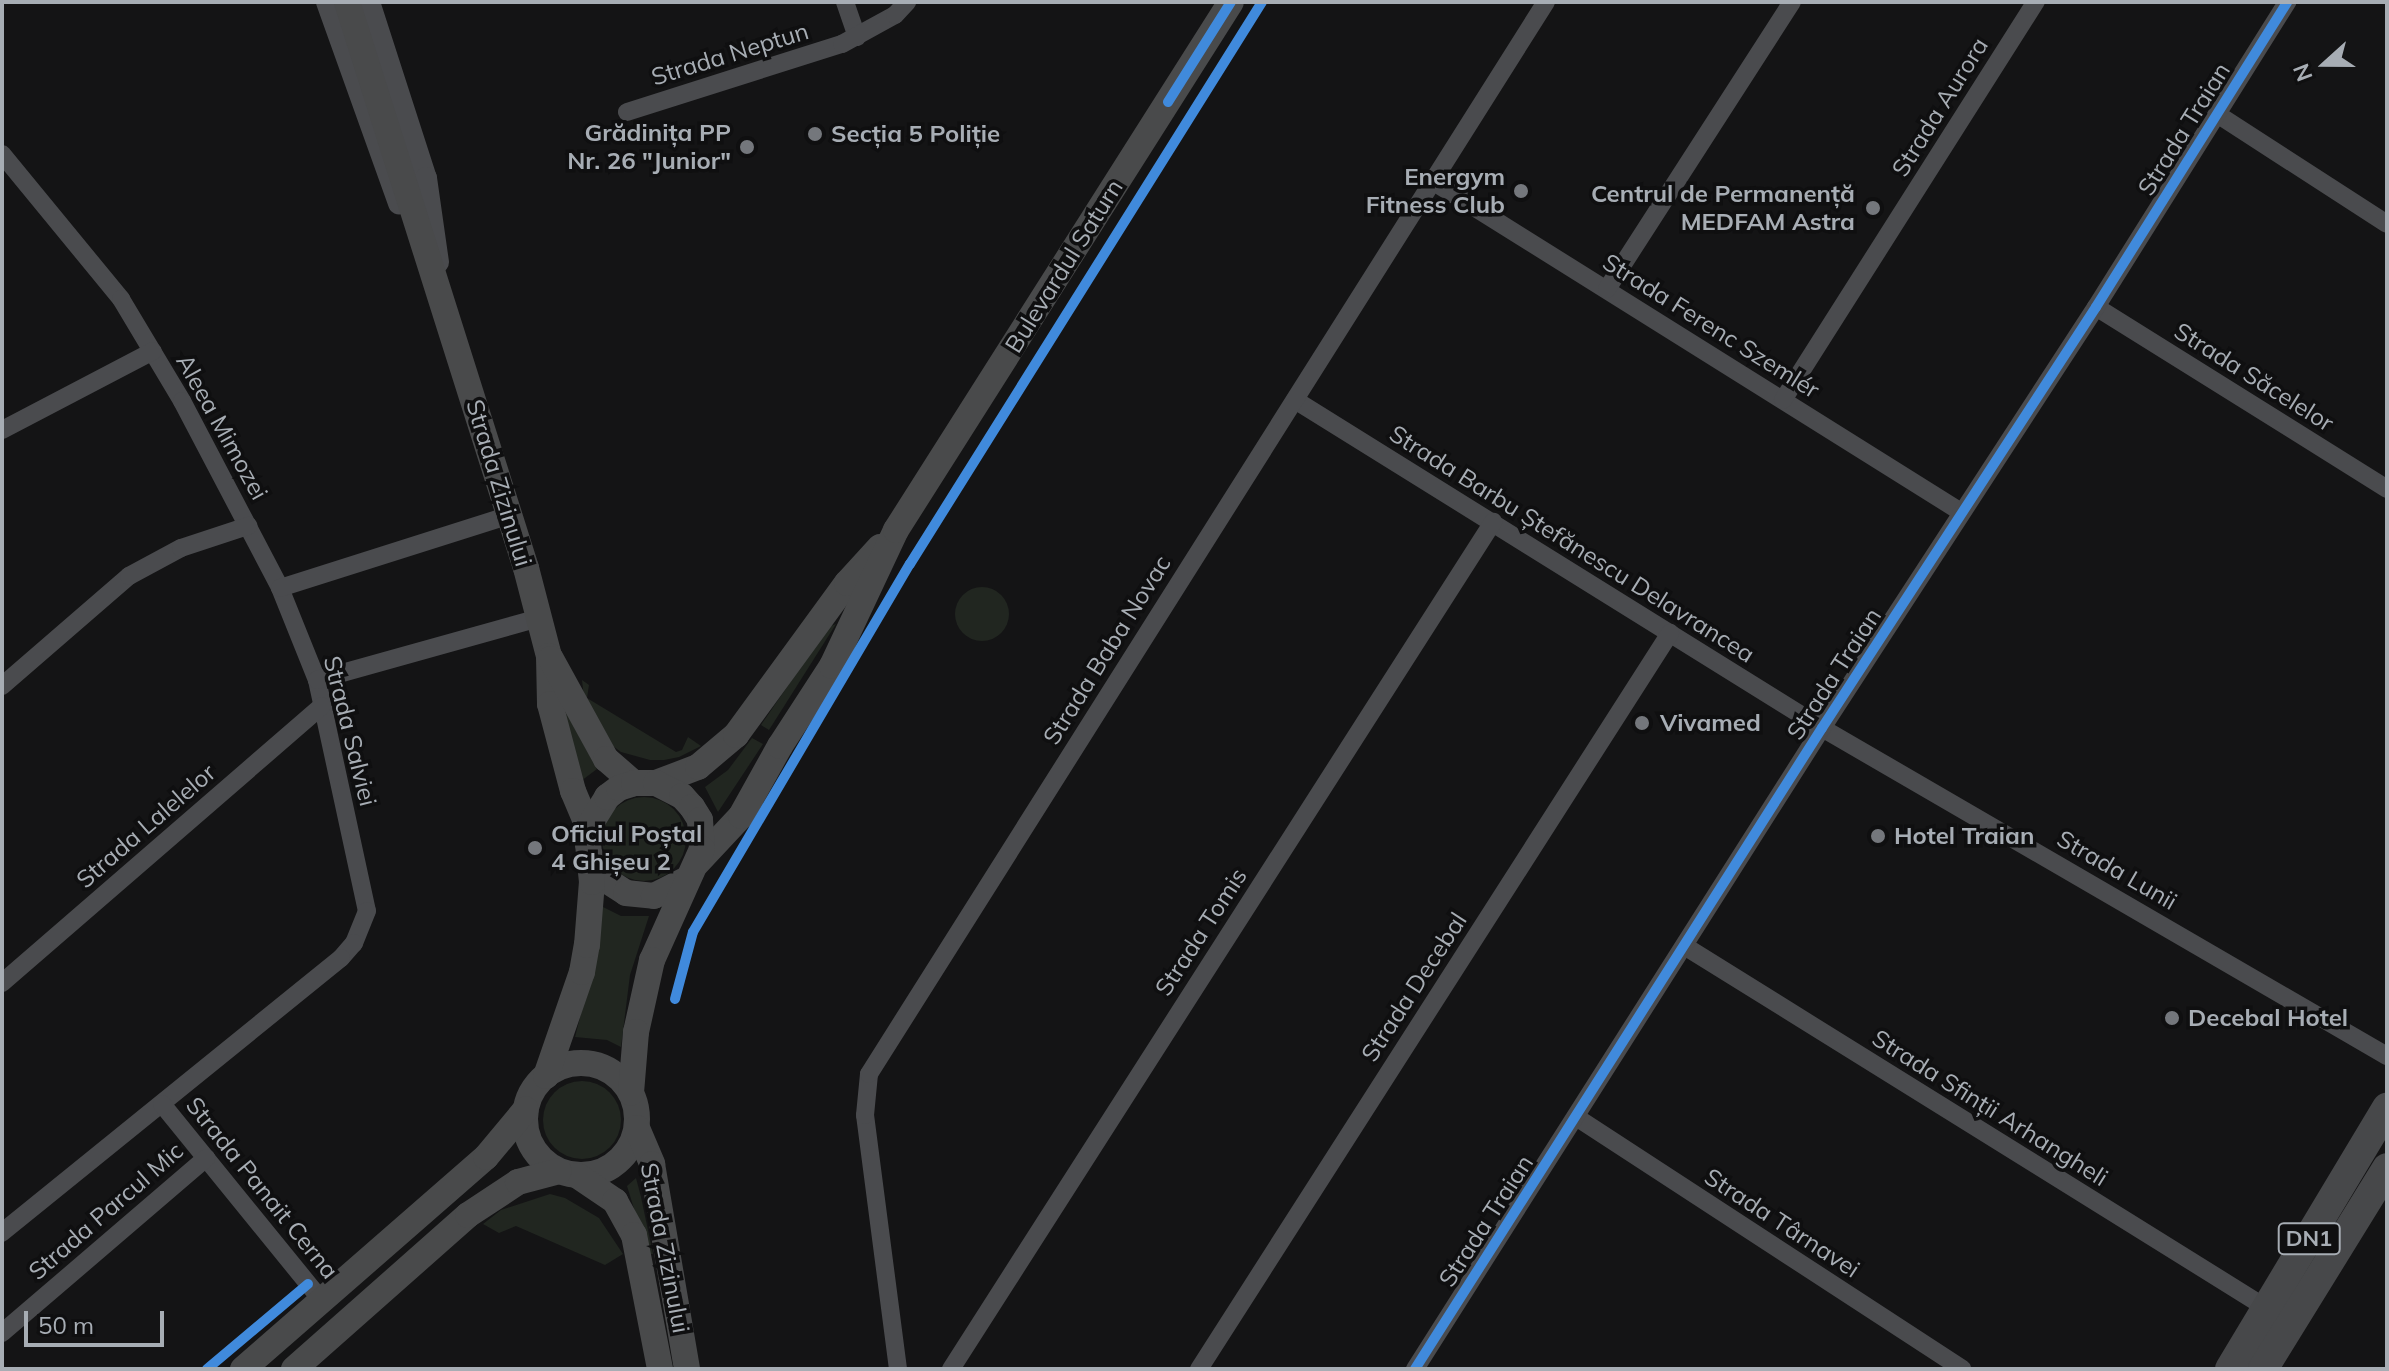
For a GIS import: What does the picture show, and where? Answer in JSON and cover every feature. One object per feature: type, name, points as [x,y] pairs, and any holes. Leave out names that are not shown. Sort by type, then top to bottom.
[{"type":"main road","name":"Strada Zizinului","points":[[347,2],[510,515],[549,656],[550,704],[589,842]]},
{"type":"main road","name":"Bulevardul Saturn","points":[[692,872],[741,816],[780,746],[832,666],[896,530],[1231,2]]},
{"type":"main road","name":"Bulevardul Saturn","points":[[645,783],[698,767],[736,735],[847,583],[896,530]]},
{"type":"main road","name":"Strada Zizinului","points":[[549,656],[606,759],[645,783]]},
{"type":"main road","points":[[294,1369],[468,1215],[518,1182],[568,1173],[598,1173],[617,1163],[630,1147],[637,1128],[631,1093],[644,990],[662,932],[702,849],[700,820],[682,796],[645,783],[607,797],[589,842],[592,882],[582,972],[546,1076]]},
{"type":"main road","points":[[589,842],[603,878],[626,893],[654,896],[692,872]]},
{"type":"main road","points":[[568,1173],[536,1152],[525,1124],[526,1109],[533,1091],[546,1076],[565,1066],[587,1064],[608,1070],[631,1093]]},
{"type":"main road","name":"DN1","points":[[2230,1369],[2387,1108]]},
{"type":"main road","points":[[243,1369],[486,1157],[526,1109]]},
{"type":"main road","name":"Strada Zizinului","points":[[637,1128],[652,1164],[687,1369]]},
{"type":"main road","name":"DN1","points":[[2263,1369],[2387,1168]]},
{"type":"main road","name":"Strada Zizinului","points":[[568,1173],[615,1201],[629,1224],[642,1263],[660,1369]]},
{"type":"street","name":"Strada Zizinului","points":[[327,2],[382,161],[445,311]]},
{"type":"street","name":"Strada Zizinului","points":[[369,2],[426,178],[445,311]]},
{"type":"street","points":[[845,2],[857,37]]},
{"type":"street","name":"Strada Neptun","points":[[627,112],[857,37],[895,15],[907,2]]},
{"type":"street","name":"Strada Baba Novac","points":[[898,1369],[865,1115],[869,1074],[1546,2]]},
{"type":"street","points":[[1607,289],[1792,2]]},
{"type":"street","name":"Strada Aurora","points":[[1783,400],[2036,2]]},
{"type":"street","name":"Strada Traian","points":[[1415,1369],[1686,947],[1822,728],[2096,307],[2287,2]]},
{"type":"street","points":[[2217,114],[2387,224]]},
{"type":"street","name":"Aleea Mimozei","points":[[2,154],[121,299],[153,351],[248,526],[181,548],[129,576],[2,686]]},
{"type":"street","name":"Strada Ferenc Szemlér","points":[[1434,182],[1961,512]]},
{"type":"street","name":"Strada Săcelelor","points":[[2096,307],[2387,489]]},
{"type":"street","points":[[2,430],[153,351]]},
{"type":"street","name":"Strada Barbu Ștefănescu Delavrancea","points":[[1295,400],[1822,728]]},
{"type":"street","points":[[280,588],[510,515]]},
{"type":"street","name":"Strada Tomis","points":[[951,1369],[1493,522]]},
{"type":"street","name":"Strada Salviei","points":[[248,526],[280,588],[317,680],[367,911]]},
{"type":"street","points":[[317,680],[539,618]]},
{"type":"street","name":"Strada Decebal","points":[[1199,1369],[1670,633]]},
{"type":"street","name":"Strada Lalelelor","points":[[2,983],[322,706]]},
{"type":"street","name":"Strada Lunii","points":[[1822,728],[2387,1056]]},
{"type":"street","name":"Strada Panait Cerna","points":[[322,1301],[162,1104],[341,958],[354,943],[367,911]]},
{"type":"street","name":"Strada Sfinții Arhangheli","points":[[1686,947],[2268,1309]]},
{"type":"street","name":"Strada Parcul Mic","points":[[2,1233],[162,1104]]},
{"type":"street","name":"Strada Târnavei","points":[[1576,1117],[1962,1369]]},
{"type":"street","name":"Strada Parcul Mic","points":[[2,1332],[206,1158]]},
{"type":"shaded area","points":[[982,587],[1001,595],[1009,614],[1001,633],[982,641],[963,633],[955,614],[963,595]]},
{"type":"shaded area","points":[[836,624],[769,730],[761,725],[828,627]]},
{"type":"shaded area","points":[[582,680],[589,685],[587,698],[676,752],[682,750],[688,737],[701,746],[679,757],[664,760],[650,760],[621,752],[610,744],[585,707]]},
{"type":"shaded area","points":[[561,686],[572,723],[597,769],[581,781],[567,732]]},
{"type":"shaded area","points":[[752,738],[763,744],[718,812],[705,787],[728,770]]},
{"type":"shaded area","points":[[644,797],[660,800],[674,809],[683,823],[686,839],[683,855],[674,869],[660,878],[644,881],[628,878],[614,869],[605,855],[602,839],[605,823],[614,809],[628,800]]},
{"type":"shaded area","points":[[599,905],[621,916],[649,916],[630,975],[621,1047],[607,1040],[575,1037],[592,970]]},
{"type":"shaded area","points":[[582,1081],[597,1084],[610,1092],[618,1105],[621,1120],[618,1135],[610,1148],[597,1156],[582,1159],[567,1156],[554,1148],[546,1135],[543,1120],[546,1105],[554,1092],[567,1084]]},
{"type":"shaded area","points":[[636,1178],[653,1254],[648,1254],[627,1186]]},
{"type":"shaded area","points":[[550,1194],[565,1198],[599,1218],[623,1254],[605,1265],[516,1226],[499,1233],[483,1224],[501,1210]]},
{"type":"cycle path","points":[[1168,102],[1231,2]]},
{"type":"cycle path","points":[[675,999],[693,932],[910,564],[1262,2]]},
{"type":"cycle path","points":[[1415,1369],[1822,728],[2096,307],[2287,2]]},
{"type":"cycle path","points":[[207,1369],[308,1284]]},
{"type":"place","name":"Secția 5 Poliție","points":[[815,134]]},
{"type":"place","name":"Grădinița PP Nr. 26 \"Junior\"","points":[[747,147]]},
{"type":"place","name":"Energym Fitness Club","points":[[1521,191]]},
{"type":"place","name":"Centrul de Permanență MEDFAM Astra","points":[[1873,208]]},
{"type":"place","name":"Vivamed","points":[[1642,723]]},
{"type":"place","name":"Hotel Traian","points":[[1878,836]]},
{"type":"place","name":"Oficiul Poștal 4 Ghișeu 2","points":[[535,848]]},
{"type":"place","name":"Decebal Hotel","points":[[2172,1018]]}]
